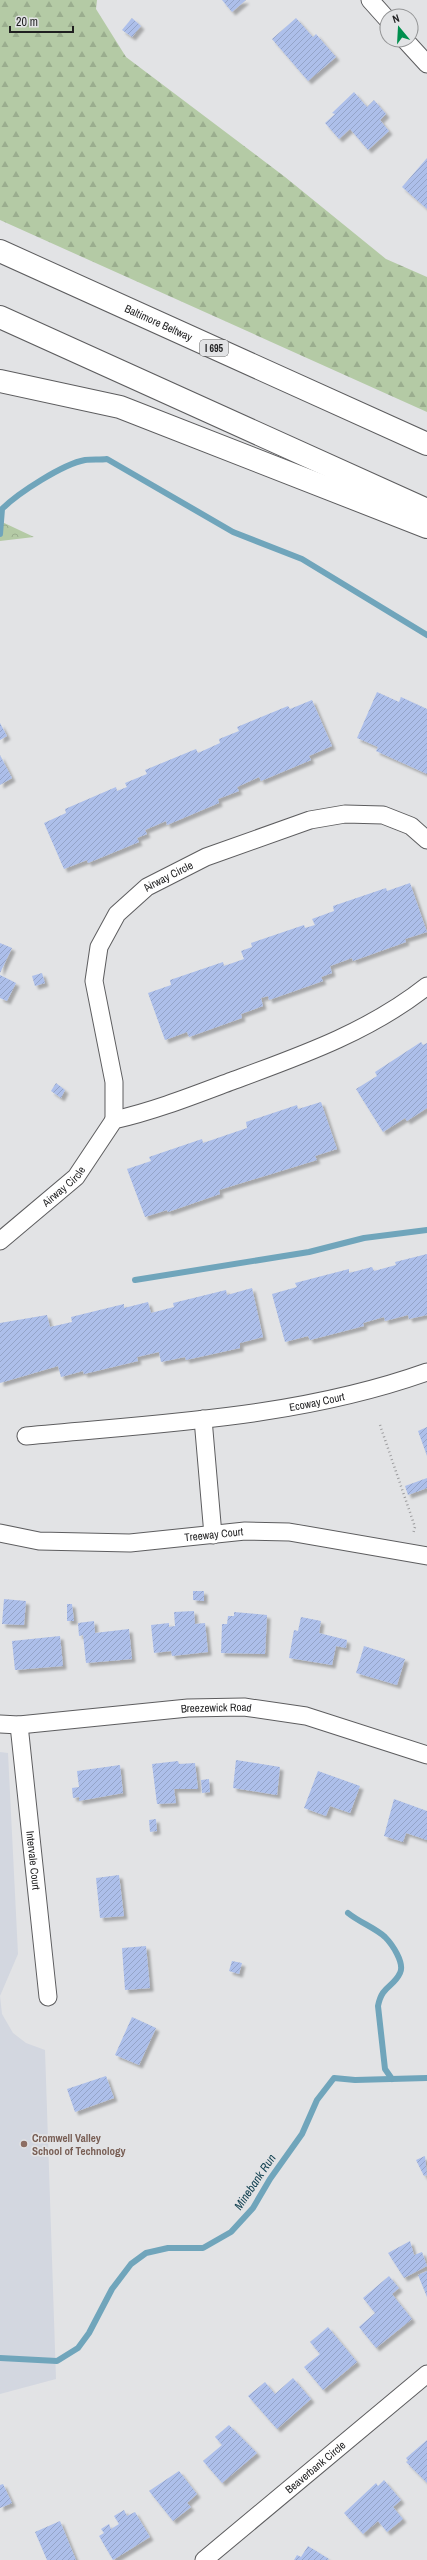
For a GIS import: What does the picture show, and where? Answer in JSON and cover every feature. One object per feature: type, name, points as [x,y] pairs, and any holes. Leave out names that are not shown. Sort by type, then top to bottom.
[{"type":"highway","name":"Baltimore Beltway","points":[[0,251],[427,444]]},
{"type":"highway","points":[[0,318],[427,510]]},
{"type":"highway","points":[[0,381],[120,407],[427,527]]},
{"type":"street","points":[[370,0],[379,10]]},
{"type":"street","points":[[412,48],[427,64]]},
{"type":"street","name":"Airway Circle","points":[[0,1240],[76,1177],[114,1120],[114,1082],[94,981],[99,947],[117,914],[147,887],[206,857],[310,820],[345,814],[383,815],[411,826],[427,840]]},
{"type":"street","points":[[114,1120],[144,1113],[294,1058],[348,1036],[407,1002],[427,986]]},
{"type":"street","name":"Ecoway Court","points":[[26,1436],[203,1419],[311,1405],[362,1393],[427,1372]]},
{"type":"street","points":[[203,1419],[213,1535]]},
{"type":"street","name":"Treeway Court","points":[[0,1533],[39,1542],[130,1543],[245,1531],[289,1532],[427,1556]]},
{"type":"street","name":"Breezewick Road","points":[[0,1724],[19,1724],[188,1708],[244,1707],[306,1716],[427,1755]]},
{"type":"street","name":"Intervale Court","points":[[19,1724],[48,1997]]},
{"type":"street","name":"Beaverbank Circle","points":[[204,2560],[427,2374]]},
{"type":"path","points":[[380,1425],[415,1527],[413,1537]]},
{"type":"shaded area","points":[[0,1752],[8,1753],[18,1954],[0,1996]]},
{"type":"shaded area","name":"Cromwell Valley School of Technology","points":[[0,1996],[2,2014],[13,2033],[26,2043],[45,2050],[56,2379],[0,2394]]},
{"type":"green space","points":[[0,0],[97,0],[96,9],[126,57],[285,177],[386,259],[427,277],[427,412],[0,220]]},
{"type":"green space","points":[[0,521],[34,537],[0,541]]},
{"type":"building","points":[[222,0],[246,0],[232,12]]},
{"type":"building","points":[[132,18],[141,26],[132,37],[122,30]]},
{"type":"building","points":[[296,18],[313,37],[316,34],[336,57],[308,81],[272,39]]},
{"type":"building","points":[[354,92],[367,107],[374,100],[386,114],[380,120],[389,131],[368,150],[350,129],[339,139],[325,123],[335,114],[332,113]]},
{"type":"building","points":[[427,158],[427,209],[402,187]]},
{"type":"building","points":[[377,692],[399,702],[401,697],[427,709],[427,774],[376,751],[378,747],[357,738]]},
{"type":"building","points":[[312,700],[332,746],[309,756],[311,760],[261,781],[259,777],[237,787],[239,791],[218,799],[219,803],[167,825],[166,821],[145,830],[147,834],[137,838],[139,842],[88,863],[87,860],[64,869],[44,823],[66,813],[65,809],[116,787],[117,791],[127,787],[125,783],[147,774],[145,770],[196,749],[198,753],[220,743],[219,739],[239,731],[237,727],[288,706],[290,709]]},
{"type":"building","points":[[0,723],[7,736],[0,740]]},
{"type":"building","points":[[0,755],[12,778],[0,785]]},
{"type":"building","points":[[410,883],[427,932],[405,939],[406,942],[353,961],[352,958],[330,966],[332,973],[321,977],[323,981],[269,1000],[268,996],[261,998],[263,1006],[241,1014],[242,1018],[189,1037],[187,1032],[165,1040],[148,993],[171,985],[170,980],[223,962],[224,966],[244,959],[241,951],[252,947],[251,943],[304,925],[305,928],[315,925],[312,919],[334,911],[333,906],[386,888],[387,891]]},
{"type":"building","points":[[0,943],[12,948],[0,973]]},
{"type":"building","points":[[42,973],[45,983],[35,986],[32,976]]},
{"type":"building","points":[[0,975],[16,983],[7,1001],[0,998]]},
{"type":"building","points":[[421,1042],[423,1045],[427,1043],[427,1108],[407,1121],[405,1118],[383,1132],[356,1089],[377,1076],[375,1072]]},
{"type":"building","points":[[56,1083],[65,1090],[61,1098],[51,1091]]},
{"type":"building","points":[[321,1102],[337,1149],[315,1156],[317,1160],[219,1190],[220,1194],[168,1212],[167,1210],[145,1217],[127,1169],[151,1161],[149,1157],[202,1139],[203,1143],[247,1128],[246,1122],[297,1105],[298,1109]]},
{"type":"building","points":[[427,1254],[427,1315],[409,1319],[408,1315],[385,1321],[384,1317],[363,1323],[364,1326],[310,1340],[308,1336],[285,1342],[272,1294],[297,1287],[295,1283],[349,1269],[349,1273],[372,1267],[374,1271],[396,1265],[395,1262]]},
{"type":"building","points":[[252,1288],[263,1337],[240,1343],[240,1348],[186,1360],[185,1357],[161,1362],[159,1352],[137,1357],[138,1361],[84,1374],[83,1371],[61,1377],[58,1366],[0,1383],[0,1323],[47,1315],[50,1327],[72,1322],[71,1317],[124,1304],[124,1308],[148,1302],[151,1313],[174,1307],[173,1303],[226,1290],[227,1295]]},
{"type":"building","points":[[427,1427],[427,1456],[418,1431]]},
{"type":"building","points":[[427,1478],[427,1488],[408,1495],[405,1486]]},
{"type":"building","points":[[193,1591],[204,1591],[204,1601],[193,1600]]},
{"type":"building","points":[[4,1599],[26,1601],[24,1625],[2,1624]]},
{"type":"building","points":[[67,1604],[72,1604],[74,1621],[67,1621]]},
{"type":"building","points":[[194,1611],[195,1624],[205,1623],[208,1652],[172,1656],[171,1651],[154,1653],[151,1625],[169,1623],[169,1627],[175,1626],[174,1612]]},
{"type":"building","points":[[234,1612],[267,1615],[265,1654],[221,1653],[222,1624],[227,1624],[228,1616],[234,1616]]},
{"type":"building","points":[[301,1617],[321,1621],[319,1633],[347,1640],[346,1648],[336,1646],[332,1665],[289,1658],[294,1630],[298,1631]]},
{"type":"building","points":[[94,1621],[95,1633],[129,1629],[132,1659],[86,1663],[83,1635],[79,1636],[78,1623]]},
{"type":"building","points":[[60,1636],[63,1666],[15,1670],[12,1641]]},
{"type":"building","points":[[364,1646],[405,1659],[397,1685],[356,1673]]},
{"type":"building","points":[[236,1760],[280,1767],[277,1795],[233,1788]]},
{"type":"building","points":[[178,1761],[179,1764],[195,1763],[198,1789],[174,1789],[176,1803],[157,1804],[152,1764]]},
{"type":"building","points":[[120,1765],[123,1793],[79,1801],[79,1797],[73,1798],[72,1788],[79,1787],[77,1771]]},
{"type":"building","points":[[318,1771],[360,1786],[350,1813],[330,1806],[326,1816],[304,1808]]},
{"type":"building","points":[[209,1779],[210,1792],[202,1793],[201,1780]]},
{"type":"building","points":[[394,1799],[427,1811],[427,1840],[406,1833],[403,1842],[384,1836]]},
{"type":"building","points":[[156,1819],[157,1831],[150,1832],[149,1820]]},
{"type":"building","points":[[119,1875],[124,1916],[100,1918],[96,1878]]},
{"type":"building","points":[[146,1946],[150,1988],[125,1990],[122,1948]]},
{"type":"building","points":[[232,1961],[242,1963],[239,1974],[229,1971]]},
{"type":"building","points":[[132,2017],[156,2028],[139,2065],[115,2055]]},
{"type":"building","points":[[106,2076],[114,2098],[75,2112],[67,2089]]},
{"type":"building","points":[[425,2156],[427,2175],[424,2176],[416,2160]]},
{"type":"building","points":[[410,2241],[414,2255],[422,2252],[427,2266],[404,2278],[388,2253]]},
{"type":"building","points":[[427,2271],[427,2297],[418,2275]]},
{"type":"building","points":[[389,2276],[399,2288],[392,2294],[412,2319],[376,2348],[359,2327],[375,2313],[363,2298]]},
{"type":"building","points":[[328,2327],[357,2362],[323,2390],[304,2367],[320,2354],[310,2342]]},
{"type":"building","points":[[293,2378],[311,2399],[277,2429],[248,2396],[265,2382],[275,2394]]},
{"type":"building","points":[[229,2425],[257,2453],[222,2483],[203,2461],[222,2445],[215,2437]]},
{"type":"building","points":[[427,2440],[427,2483],[406,2462],[408,2461],[406,2458]]},
{"type":"building","points":[[179,2471],[197,2494],[187,2503],[191,2507],[173,2521],[149,2491]]},
{"type":"building","points":[[384,2480],[401,2500],[393,2507],[403,2519],[387,2532],[378,2521],[363,2534],[344,2513],[376,2483],[378,2486]]},
{"type":"building","points":[[3,2484],[12,2503],[0,2508],[0,2485]]},
{"type":"building","points":[[124,2510],[127,2516],[135,2512],[150,2537],[113,2560],[99,2536],[104,2533],[101,2529],[109,2524],[111,2529],[119,2524],[114,2516]]},
{"type":"building","points":[[60,2521],[76,2560],[47,2560],[35,2532]]},
{"type":"building","points":[[308,2546],[329,2559],[294,2560],[297,2555],[301,2557]]},
{"type":"waterway","points":[[0,534],[2,509],[9,502],[41,480],[65,467],[85,460],[107,459],[233,532],[302,559],[427,635]]},
{"type":"waterway","points":[[135,1280],[309,1252],[364,1238],[427,1230]]},
{"type":"waterway","points":[[348,1913],[385,1937],[394,1949],[401,1964],[400,1973],[394,1982],[382,1994],[378,2006],[385,2069],[392,2079]]},
{"type":"waterway","name":"Minebank Run","points":[[0,2358],[57,2361],[78,2348],[89,2333],[112,2289],[131,2264],[146,2253],[168,2248],[203,2248],[231,2232],[253,2208],[270,2179],[302,2134],[317,2100],[334,2078],[355,2080],[427,2078]]},
{"type":"place","name":"Cromwell Valley School of Technology","points":[[24,2144]]}]
